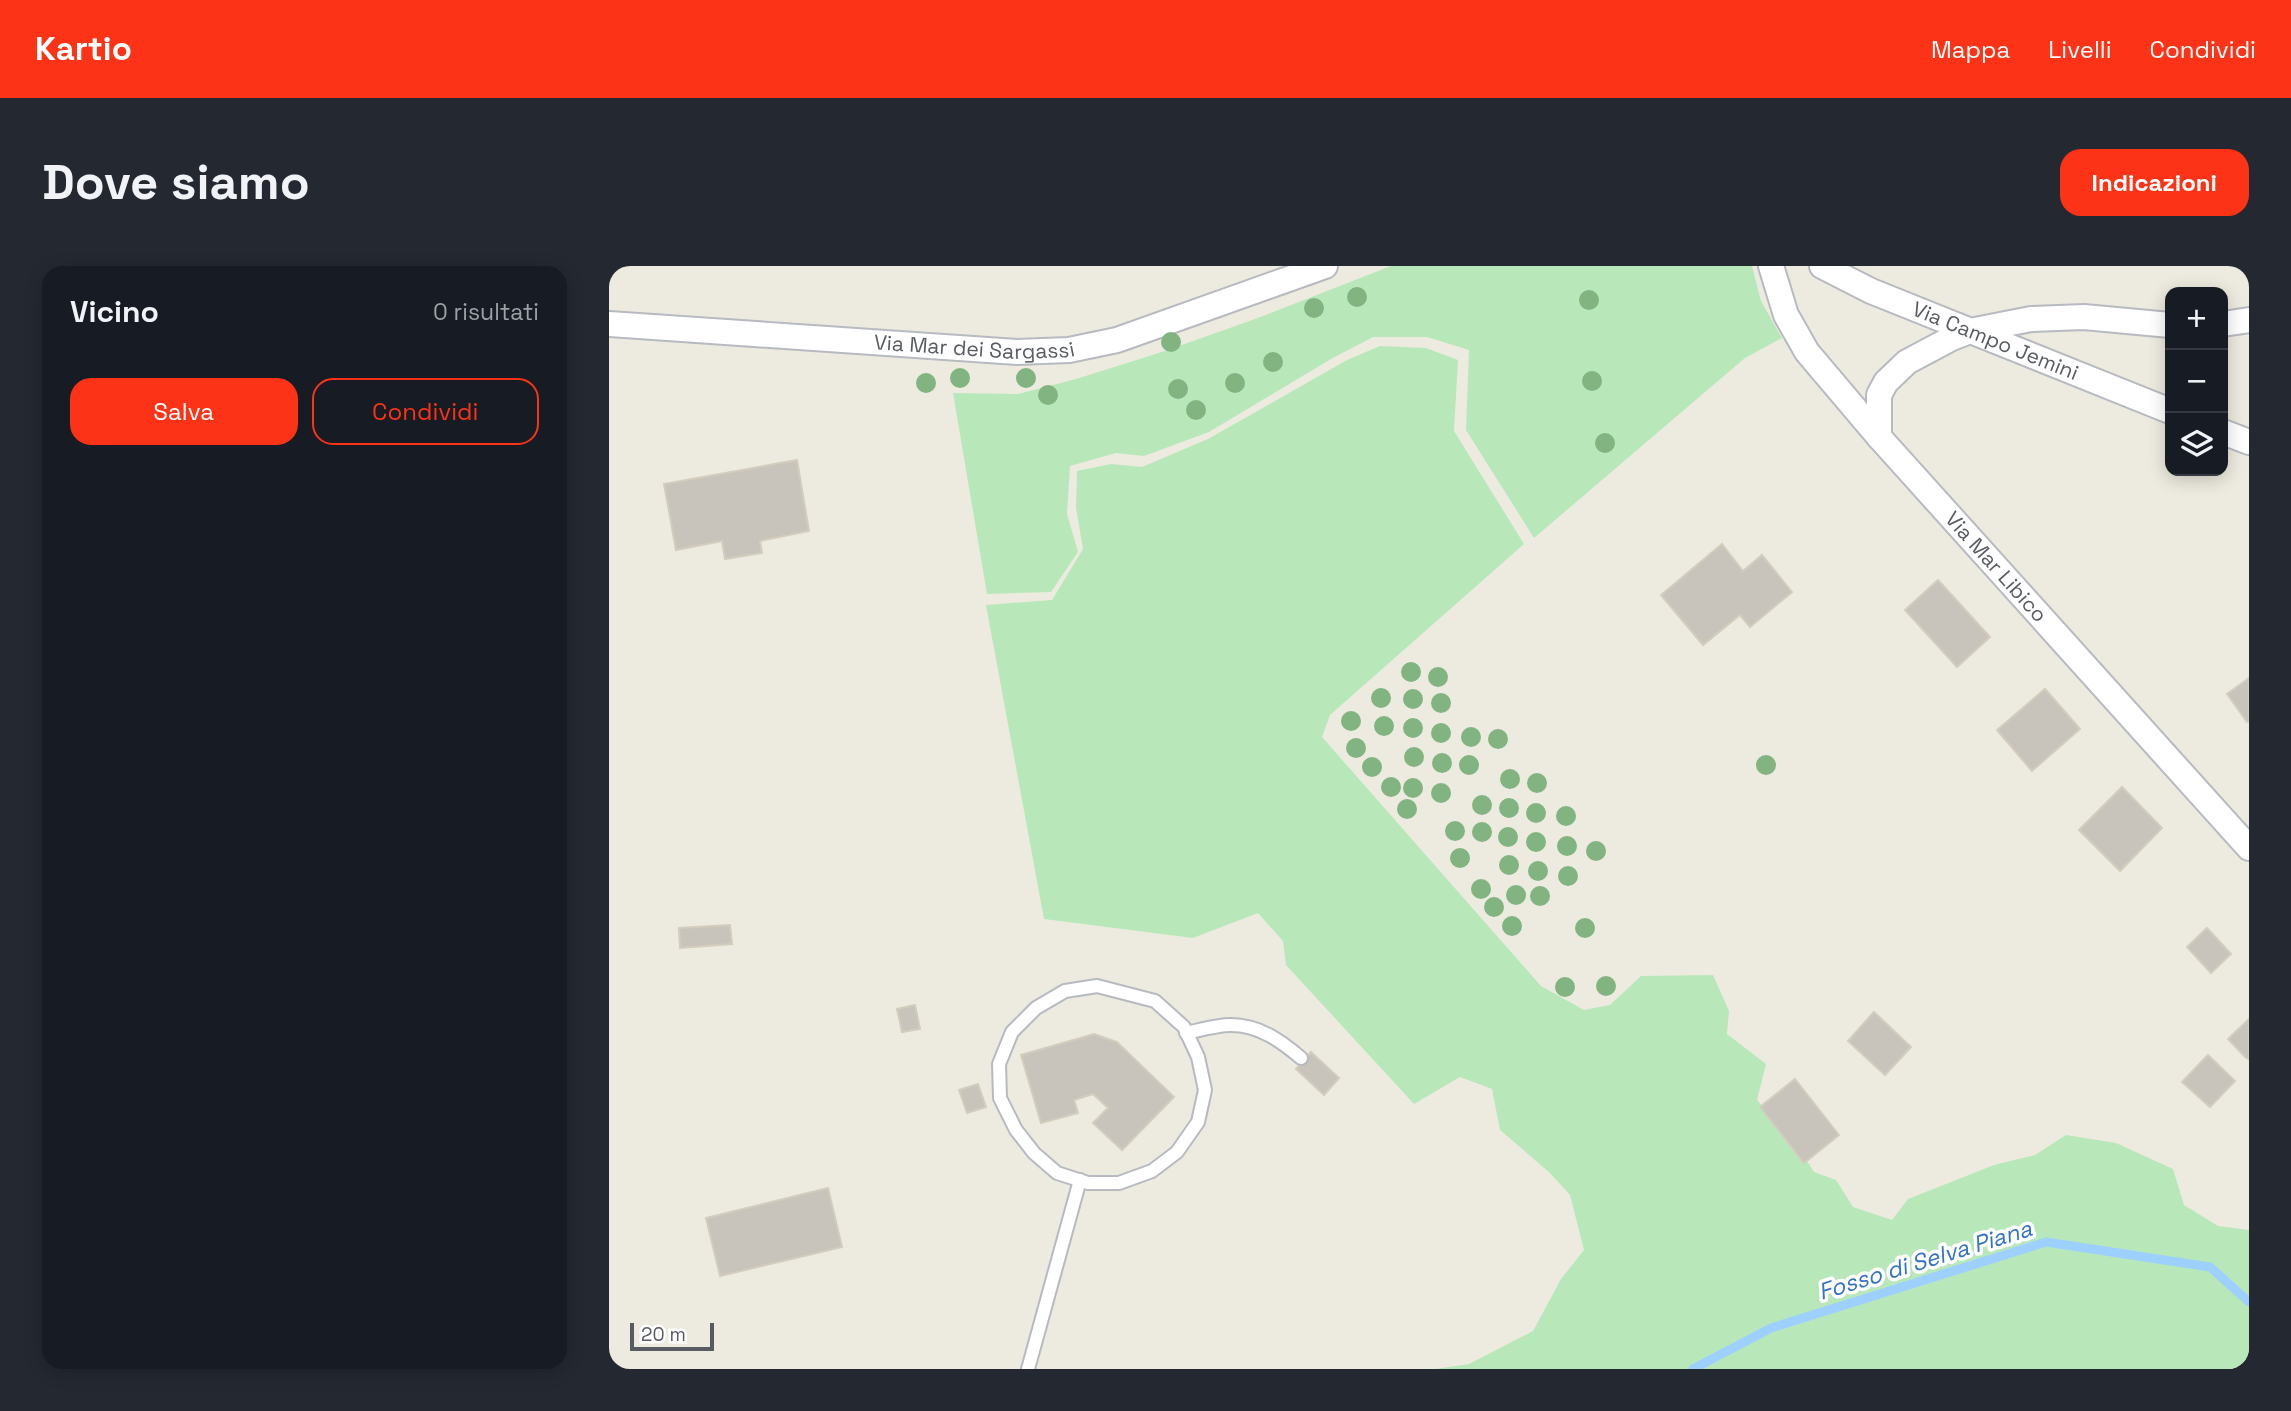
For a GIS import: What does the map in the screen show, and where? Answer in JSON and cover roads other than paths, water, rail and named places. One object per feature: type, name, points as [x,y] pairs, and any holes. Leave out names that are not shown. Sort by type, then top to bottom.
[{"type":"street","name":"Via Mar dei Sargassi","points":[[609,324],[1017,352],[1069,351],[1117,340],[1325,266]]},
{"type":"street","name":"Via Mar Libico","points":[[1771,266],[1786,315],[1802,343],[1879,437],[2249,848]]},
{"type":"street","name":"Via Campo Jemini","points":[[1822,266],[1871,291],[2165,409]]},
{"type":"street","points":[[1879,437],[1879,396],[1895,371],[1924,353],[1970,331],[2031,319],[2058,318],[2105,318],[2165,324]]},
{"type":"street","points":[[2228,323],[2249,320]]},
{"type":"street","points":[[2228,434],[2249,442]]},
{"type":"lane","points":[[1097,986],[1155,1001],[1184,1027],[1198,1057],[1205,1090],[1198,1122],[1177,1152],[1152,1171],[1119,1183],[1088,1183],[1080,1180],[1057,1173],[1034,1153],[1016,1130],[1000,1098],[999,1064],[1012,1032],[1036,1008],[1065,991],[1097,986]]},
{"type":"lane","points":[[1186,1033],[1231,1025],[1260,1031],[1276,1038],[1301,1058]]},
{"type":"lane","points":[[1028,1369],[1080,1180]]},
{"type":"waterway","name":"Fosso di Selva Piana","points":[[1693,1369],[1771,1328],[2046,1242],[2210,1267],[2249,1302]]}]
